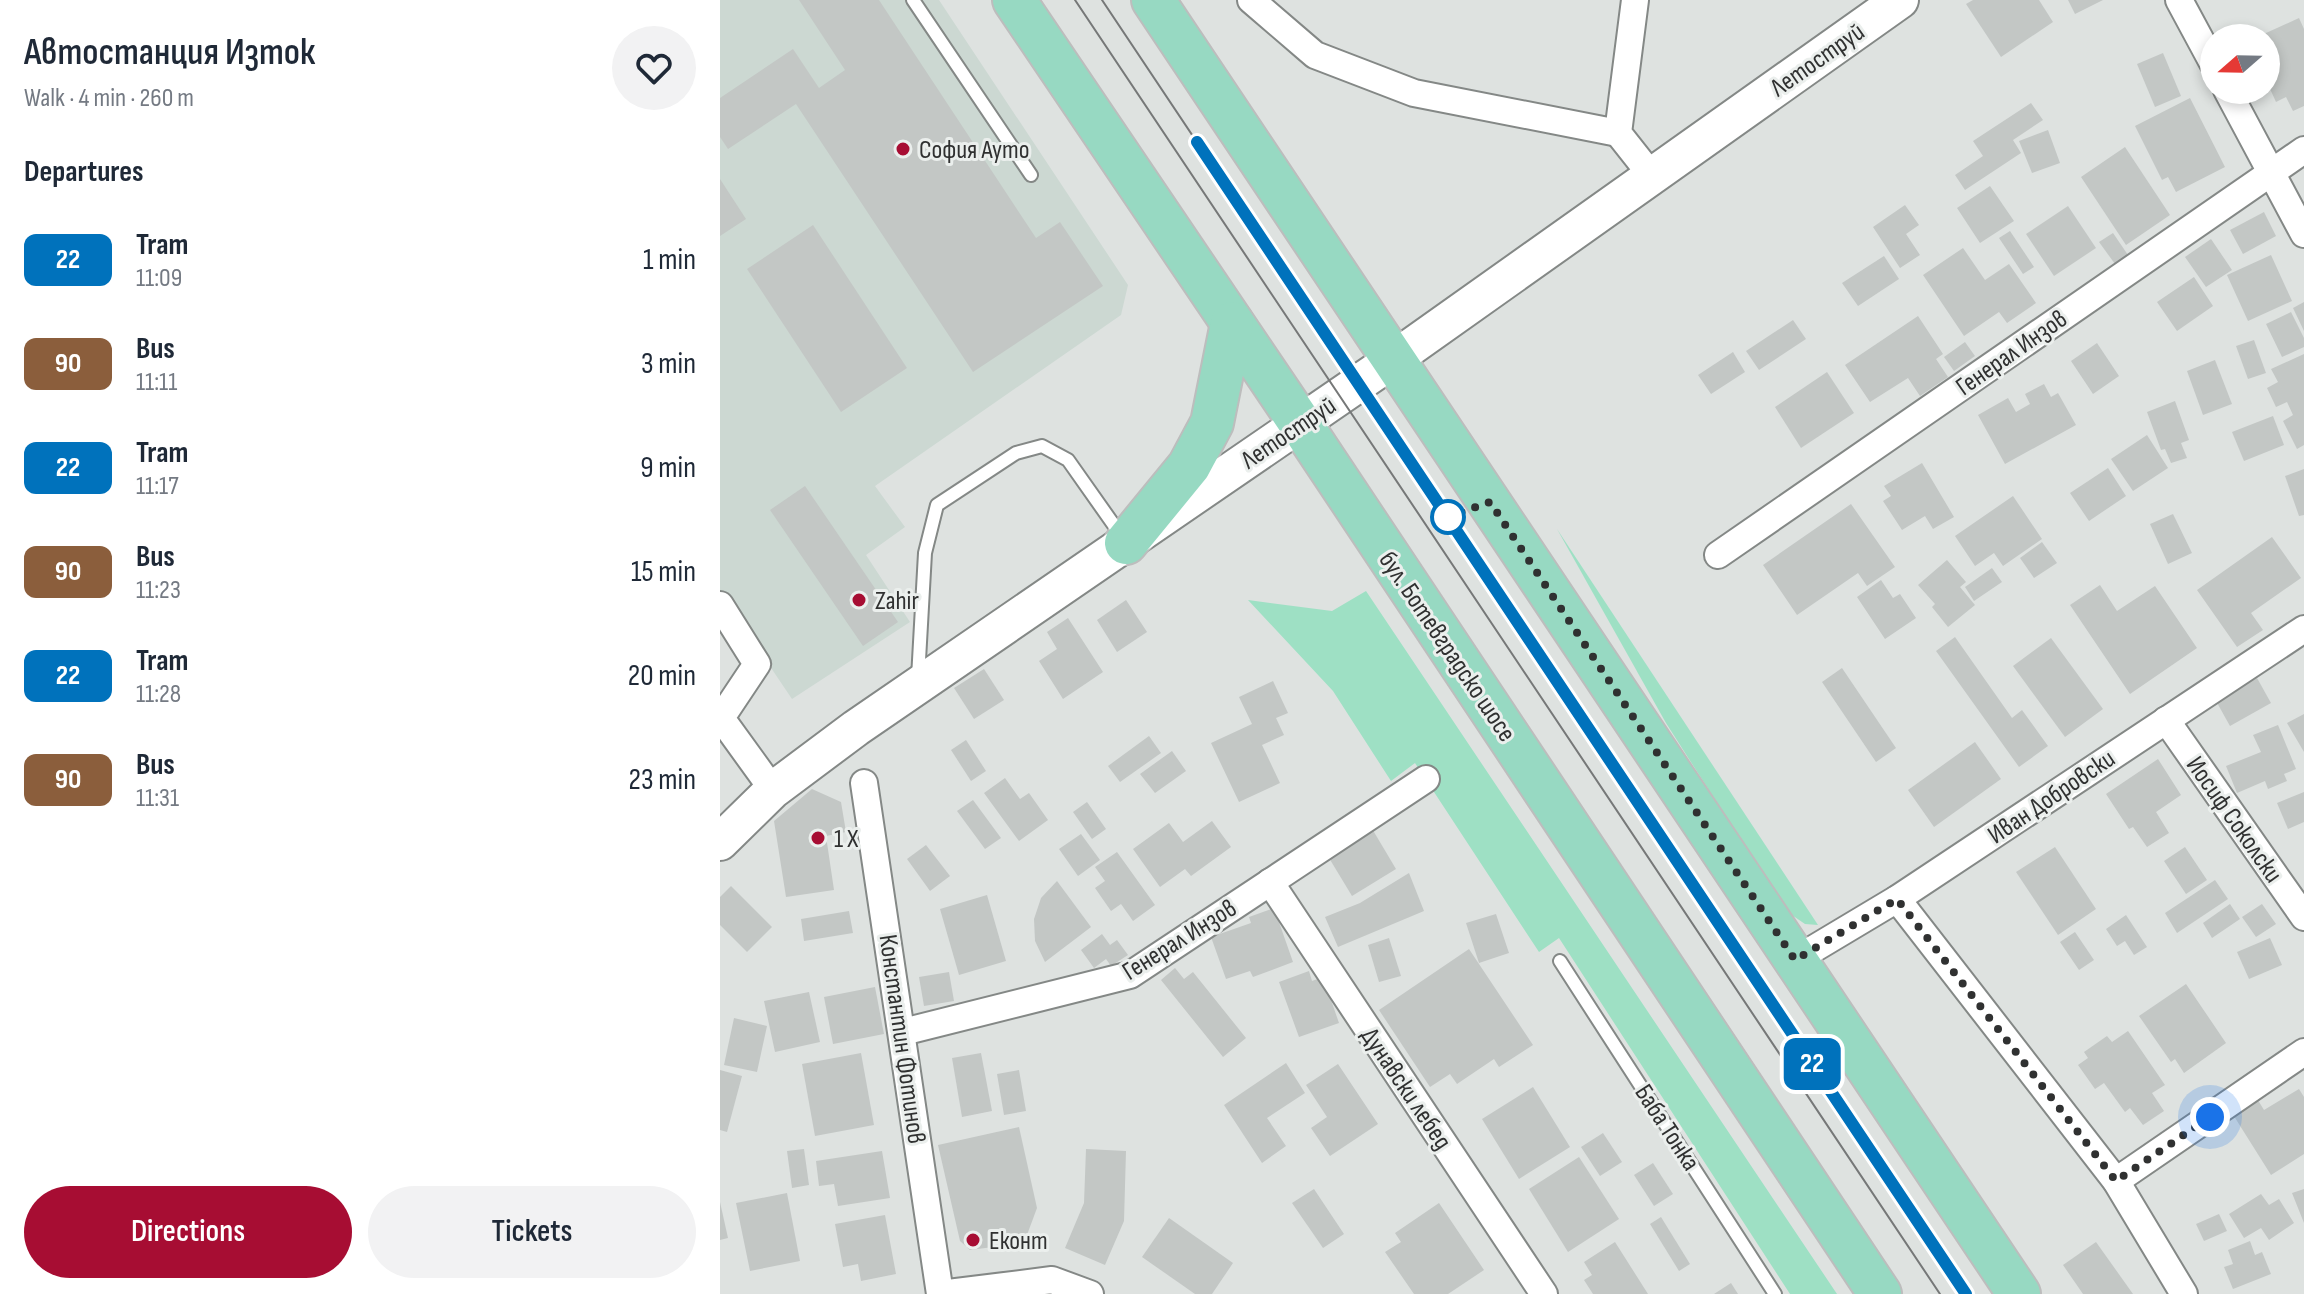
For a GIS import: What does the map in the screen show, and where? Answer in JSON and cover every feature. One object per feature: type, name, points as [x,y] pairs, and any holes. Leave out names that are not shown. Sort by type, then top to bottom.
[{"type":"main road","name":"бул. Ботевградско шосе","points":[[1014,0],[1300,423],[1880,1294]]},
{"type":"main road","points":[[1153,0],[2019,1294]]},
{"type":"main road","points":[[1126,543],[1189,466],[1212,423],[1232,323]]},
{"type":"street","points":[[1251,0],[1315,55],[1414,93],[1618,133],[1652,176]]},
{"type":"street","points":[[1618,133],[1635,0]]},
{"type":"street","name":"Летоструй","points":[[720,842],[773,790],[917,685],[1394,359],[1900,0]]},
{"type":"street","points":[[2179,0],[2200,39]]},
{"type":"street","points":[[2235,104],[2304,234]]},
{"type":"street","name":"Генерал Инзов","points":[[1718,555],[2304,150]]},
{"type":"street","points":[[720,605],[757,664],[721,718],[773,790]]},
{"type":"street","name":"Иван Добровски","points":[[1795,960],[1897,899],[2304,629]]},
{"type":"street","name":"Иосиф Соколски","points":[[2166,720],[2304,917]]},
{"type":"street","name":"Генерал Инзов","points":[[903,1032],[1130,975],[1426,779]]},
{"type":"street","name":"Константин Фотинов","points":[[864,783],[940,1294]]},
{"type":"street","name":"Дунавски лебед","points":[[1270,882],[1544,1294]]},
{"type":"street","points":[[1897,899],[2116,1181],[2184,1294]]},
{"type":"street","points":[[2116,1181],[2304,1052]]},
{"type":"street","points":[[940,1294],[1052,1280],[1090,1294]]},
{"type":"lane","points":[[913,0],[1031,175]]},
{"type":"lane","points":[[917,685],[925,553],[937,505],[1016,453],[1042,446],[1068,460],[1126,543]]},
{"type":"lane","name":"Баба Тонка","points":[[1560,961],[1775,1294]]},
{"type":"shaded area","points":[[720,0],[939,0],[1128,285],[1121,315],[875,486],[905,527],[866,555],[910,622],[792,699],[720,592]]},
{"type":"green space","points":[[1557,529],[1818,925],[1805,924],[1786,911],[1666,723]]},
{"type":"green space","points":[[1366,591],[1837,1294],[1790,1294],[1559,938],[1539,952],[1415,763],[1391,781],[1333,691],[1248,600],[1332,611]]},
{"type":"building","points":[[799,0],[879,0],[1036,238],[1060,222],[1103,286],[973,372],[796,104],[728,149],[720,137],[720,98],[793,49],[819,88],[845,70]]},
{"type":"building","points":[[1973,0],[2039,0],[2053,22],[2001,57],[1966,4]]},
{"type":"building","points":[[2068,0],[2103,0],[2075,14]]},
{"type":"building","points":[[2299,18],[2304,29],[2304,106],[2293,111],[2286,97],[2280,100],[2280,27]]},
{"type":"building","points":[[2163,53],[2181,96],[2155,107],[2137,64]]},
{"type":"building","points":[[2190,98],[2225,167],[2176,192],[2168,177],[2162,180],[2135,126]]},
{"type":"building","points":[[2031,103],[2043,120],[2013,140],[2021,153],[1965,190],[1955,175],[1983,156],[1973,141]]},
{"type":"building","points":[[2048,130],[2060,163],[2032,173],[2019,141]]},
{"type":"building","points":[[2125,147],[2170,215],[2126,245],[2081,177]]},
{"type":"building","points":[[720,179],[746,219],[720,236]]},
{"type":"building","points":[[1990,186],[2014,221],[1980,243],[1957,208]]},
{"type":"building","points":[[1905,205],[1919,225],[1906,234],[1920,255],[1900,268],[1873,227]]},
{"type":"building","points":[[2068,206],[2096,248],[2054,276],[2026,234]]},
{"type":"building","points":[[2264,212],[2276,236],[2243,254],[2230,230]]},
{"type":"building","points":[[813,225],[907,368],[841,412],[747,269]]},
{"type":"building","points":[[2010,231],[2034,267],[2023,274],[1999,238]]},
{"type":"building","points":[[2113,233],[2128,255],[2115,264],[2099,242]]},
{"type":"building","points":[[2211,239],[2232,270],[2206,287],[2185,257]]},
{"type":"building","points":[[1963,248],[1985,280],[2009,264],[2036,303],[2007,323],[1999,312],[1964,336],[1923,275]]},
{"type":"building","points":[[2271,255],[2292,301],[2248,321],[2227,275]]},
{"type":"building","points":[[1884,256],[1899,279],[1858,306],[1842,283]]},
{"type":"building","points":[[2194,277],[2213,306],[2177,331],[2157,302]]},
{"type":"building","points":[[2304,302],[2304,331],[2293,308]]},
{"type":"building","points":[[2291,312],[2304,338],[2304,347],[2282,357],[2266,324]]},
{"type":"building","points":[[1918,316],[1943,354],[1936,359],[1948,377],[1920,396],[1908,378],[1870,402],[1845,365]]},
{"type":"building","points":[[1793,320],[1806,339],[1759,370],[1746,351]]},
{"type":"building","points":[[2254,340],[2266,373],[2248,379],[2236,346]]},
{"type":"building","points":[[1965,342],[1975,356],[1954,371],[1944,357]]},
{"type":"building","points":[[2097,343],[2119,376],[2093,394],[2071,361]]},
{"type":"building","points":[[1733,352],[1745,372],[1711,394],[1698,375]]},
{"type":"building","points":[[2304,354],[2304,445],[2297,449],[2283,421],[2293,415],[2287,402],[2276,407],[2267,388],[2278,382],[2271,369]]},
{"type":"building","points":[[2215,360],[2232,404],[2203,415],[2187,371]]},
{"type":"building","points":[[1827,372],[1854,413],[1801,448],[1775,407]]},
{"type":"building","points":[[2044,384],[2051,397],[2058,393],[2076,425],[2005,464],[1978,415],[2008,398],[2016,412],[2030,404],[2025,394]]},
{"type":"building","points":[[2175,401],[2189,440],[2181,443],[2187,458],[2171,463],[2165,449],[2161,450],[2147,412]]},
{"type":"building","points":[[2273,416],[2284,445],[2244,461],[2232,432]]},
{"type":"building","points":[[2147,435],[2168,468],[2133,491],[2111,459]]},
{"type":"building","points":[[1922,463],[1954,517],[1933,529],[1925,516],[1902,530],[1883,501],[1891,496],[1884,486]]},
{"type":"building","points":[[2108,468],[2126,496],[2089,521],[2070,493]]},
{"type":"building","points":[[2304,469],[2304,515],[2299,516],[2285,476]]},
{"type":"building","points":[[805,486],[898,622],[863,646],[770,510]]},
{"type":"building","points":[[2013,496],[2042,539],[2003,566],[1994,553],[1975,566],[1955,536]]},
{"type":"building","points":[[1851,504],[1895,567],[1867,586],[1858,573],[1797,615],[1763,565]]},
{"type":"building","points":[[2173,514],[2192,553],[2168,564],[2150,524]]},
{"type":"building","points":[[2272,537],[2301,578],[2251,613],[2263,630],[2237,647],[2197,590]]},
{"type":"building","points":[[2042,542],[2057,563],[2034,578],[2020,558]]},
{"type":"building","points":[[1947,560],[1966,582],[1960,587],[1975,605],[1948,627],[1932,607],[1935,604],[1918,585]]},
{"type":"building","points":[[1992,568],[2002,582],[1974,601],[1965,587]]},
{"type":"building","points":[[1881,580],[1893,598],[1900,594],[1916,618],[1885,639],[1857,597]]},
{"type":"building","points":[[2100,585],[2117,611],[2155,586],[2197,648],[2130,694],[2070,605]]},
{"type":"building","points":[[1126,600],[1147,632],[1117,652],[1097,620]]},
{"type":"building","points":[[1068,618],[1103,672],[1063,699],[1039,661],[1057,649],[1047,632]]},
{"type":"building","points":[[1955,637],[2012,718],[2022,710],[2048,746],[2019,767],[1936,651]]},
{"type":"building","points":[[2051,638],[2103,709],[2065,737],[2013,666]]},
{"type":"building","points":[[1842,668],[1896,748],[1876,762],[1822,682]]},
{"type":"building","points":[[984,669],[1004,700],[974,719],[954,688]]},
{"type":"building","points":[[2257,678],[2271,703],[2230,726],[2216,701]]},
{"type":"building","points":[[1273,681],[1288,713],[1276,718],[1284,735],[1262,745],[1280,783],[1239,802],[1211,743],[1252,724],[1239,697]]},
{"type":"building","points":[[2304,714],[2304,752],[2287,723]]},
{"type":"building","points":[[2278,725],[2296,769],[2284,774],[2287,781],[2268,789],[2265,781],[2237,793],[2226,766],[2261,752],[2253,735]]},
{"type":"building","points":[[1149,736],[1161,753],[1120,782],[1108,766]]},
{"type":"building","points":[[966,740],[986,771],[971,781],[951,750]]},
{"type":"building","points":[[1975,742],[2001,779],[1934,827],[1908,790]]},
{"type":"building","points":[[1172,751],[1186,771],[1155,793],[1140,774]]},
{"type":"building","points":[[2158,759],[2181,795],[2156,812],[2169,833],[2147,847],[2133,827],[2129,829],[2106,794]]},
{"type":"building","points":[[1005,778],[1020,799],[1029,793],[1048,820],[1019,841],[984,793]]},
{"type":"building","points":[[812,789],[841,802],[846,832],[826,836],[834,890],[786,897],[774,821]]},
{"type":"building","points":[[2304,792],[2304,822],[2288,829],[2277,803]]},
{"type":"building","points":[[973,800],[1001,838],[985,849],[957,811]]},
{"type":"building","points":[[1087,802],[1106,829],[1092,839],[1073,812]]},
{"type":"building","points":[[1212,821],[1231,847],[1191,876],[1185,869],[1160,887],[1133,849],[1169,823],[1183,842]]},
{"type":"building","points":[[1371,827],[1396,869],[1352,896],[1326,853]]},
{"type":"building","points":[[1081,834],[1100,860],[1078,876],[1059,849]]},
{"type":"building","points":[[926,845],[950,876],[930,891],[907,859]]},
{"type":"building","points":[[2055,847],[2096,909],[2058,935],[2016,872]]},
{"type":"building","points":[[2185,847],[2207,880],[2186,894],[2164,861]]},
{"type":"building","points":[[1117,852],[1155,905],[1133,921],[1121,904],[1111,911],[1095,888],[1105,881],[1095,867]]},
{"type":"building","points":[[1409,873],[1424,911],[1338,947],[1325,917],[1360,903]]},
{"type":"building","points":[[2215,880],[2228,899],[2177,933],[2165,913]]},
{"type":"building","points":[[1057,881],[1091,927],[1045,962],[1035,941],[1034,919],[1041,898]]},
{"type":"building","points":[[731,886],[772,927],[747,952],[720,925],[720,897]]},
{"type":"building","points":[[987,895],[1006,961],[959,975],[940,909]]},
{"type":"building","points":[[2230,904],[2240,919],[2212,938],[2203,923]]},
{"type":"building","points":[[2262,904],[2276,924],[2256,937],[2242,917]]},
{"type":"building","points":[[1274,908],[1293,962],[1253,977],[1250,971],[1226,979],[1211,937],[1251,923],[1249,917]]},
{"type":"building","points":[[849,911],[853,933],[804,941],[801,919]]},
{"type":"building","points":[[1496,914],[1509,953],[1479,963],[1466,923]]},
{"type":"building","points":[[2126,915],[2147,947],[2134,955],[2125,941],[2117,946],[2106,929]]},
{"type":"building","points":[[2075,932],[2094,960],[2079,970],[2060,942]]},
{"type":"building","points":[[1102,934],[1110,945],[1117,940],[1128,955],[1111,966],[1106,959],[1094,968],[1081,950]]},
{"type":"building","points":[[1389,938],[1401,976],[1379,982],[1368,945]]},
{"type":"building","points":[[2270,938],[2282,965],[2249,979],[2237,952]]},
{"type":"building","points":[[1469,949],[1533,1045],[1499,1067],[1494,1059],[1457,1084],[1450,1074],[1430,1087],[1379,1010]]},
{"type":"building","points":[[1175,968],[1184,979],[1193,972],[1246,1038],[1223,1057],[1161,980]]},
{"type":"building","points":[[1309,971],[1312,981],[1323,977],[1339,1023],[1299,1037],[1279,982]]},
{"type":"building","points":[[949,972],[954,1001],[924,1006],[919,977]]},
{"type":"building","points":[[2186,984],[2226,1043],[2184,1073],[2175,1059],[2171,1062],[2139,1016]]},
{"type":"building","points":[[875,987],[884,1034],[833,1044],[824,997]]},
{"type":"building","points":[[809,992],[820,1042],[775,1052],[764,1001]]},
{"type":"building","points":[[734,1018],[767,1026],[757,1072],[724,1065]]},
{"type":"building","points":[[2128,1031],[2165,1085],[2152,1093],[2164,1111],[2143,1125],[2130,1108],[2125,1112],[2104,1083],[2095,1089],[2078,1065],[2088,1058],[2084,1052],[2107,1036],[2112,1042]]},
{"type":"building","points":[[861,1053],[874,1125],[815,1136],[802,1064]]},
{"type":"building","points":[[981,1053],[992,1111],[962,1117],[952,1058]]},
{"type":"building","points":[[1286,1063],[1305,1093],[1267,1118],[1286,1146],[1262,1163],[1224,1105]]},
{"type":"building","points":[[1338,1064],[1378,1124],[1330,1156],[1311,1128],[1327,1117],[1306,1085]]},
{"type":"building","points":[[720,1070],[742,1076],[727,1132],[720,1130]]},
{"type":"building","points":[[1019,1070],[1026,1111],[1004,1115],[997,1074]]},
{"type":"building","points":[[1533,1087],[1570,1147],[1519,1179],[1482,1119]]},
{"type":"building","points":[[2299,1089],[2304,1097],[2304,1154],[2271,1175],[2232,1113],[2256,1097],[2264,1110]]},
{"type":"building","points":[[1019,1127],[1037,1208],[1024,1243],[970,1250],[960,1241],[938,1145]]},
{"type":"building","points":[[1603,1133],[1622,1162],[1600,1176],[1581,1147]]},
{"type":"building","points":[[804,1149],[809,1185],[792,1188],[787,1151]]},
{"type":"building","points":[[1086,1149],[1126,1151],[1124,1221],[1105,1265],[1065,1248],[1084,1203]]},
{"type":"building","points":[[882,1151],[890,1198],[838,1206],[834,1184],[819,1186],[816,1161]]},
{"type":"building","points":[[1579,1157],[1619,1219],[1568,1252],[1529,1189]]},
{"type":"building","points":[[1653,1163],[1673,1194],[1654,1206],[1634,1175]]},
{"type":"building","points":[[1314,1189],[1344,1234],[1323,1248],[1292,1203]]},
{"type":"building","points":[[2304,1189],[2304,1223],[2292,1193]]},
{"type":"building","points":[[787,1193],[800,1261],[750,1271],[736,1203]]},
{"type":"building","points":[[2261,1194],[2269,1205],[2279,1199],[2294,1223],[2269,1240],[2261,1228],[2244,1238],[2229,1214]]},
{"type":"building","points":[[720,1202],[728,1238],[720,1240]]},
{"type":"building","points":[[1439,1203],[1484,1270],[1448,1294],[1414,1294],[1385,1252],[1401,1242],[1395,1233]]},
{"type":"building","points":[[2219,1214],[2227,1231],[2204,1241],[2196,1224]]},
{"type":"building","points":[[885,1215],[896,1274],[861,1281],[858,1264],[843,1267],[835,1224]]},
{"type":"building","points":[[1661,1217],[1690,1264],[1679,1271],[1650,1224]]},
{"type":"building","points":[[1169,1218],[1233,1263],[1212,1294],[1195,1294],[1142,1257]]},
{"type":"building","points":[[2250,1241],[2255,1255],[2262,1252],[2271,1274],[2233,1289],[2224,1267],[2233,1264],[2228,1250]]},
{"type":"building","points":[[1615,1242],[1648,1294],[1593,1294],[1584,1280],[1592,1275],[1584,1262]]},
{"type":"building","points":[[2096,1242],[2133,1294],[2083,1294],[2063,1265]]},
{"type":"building","points":[[1731,1283],[1738,1294],[1714,1294]]},
{"type":"tram line","points":[[1075,0],[1940,1294]]},
{"type":"tram line","points":[[1102,0],[1966,1294]]},
{"type":"tram line","name":"22","points":[[1197,142],[1966,1294]]},
{"type":"place","name":"София Ауто","points":[[903,149]]},
{"type":"place","name":"Zahir","points":[[859,600]]},
{"type":"place","name":"1 Х","points":[[818,838]]},
{"type":"place","name":"Еконт","points":[[973,1240]]},
{"type":"route","points":[[1448,517],[1490,502],[1795,960],[1897,899],[2116,1181],[2210,1117]]}]
